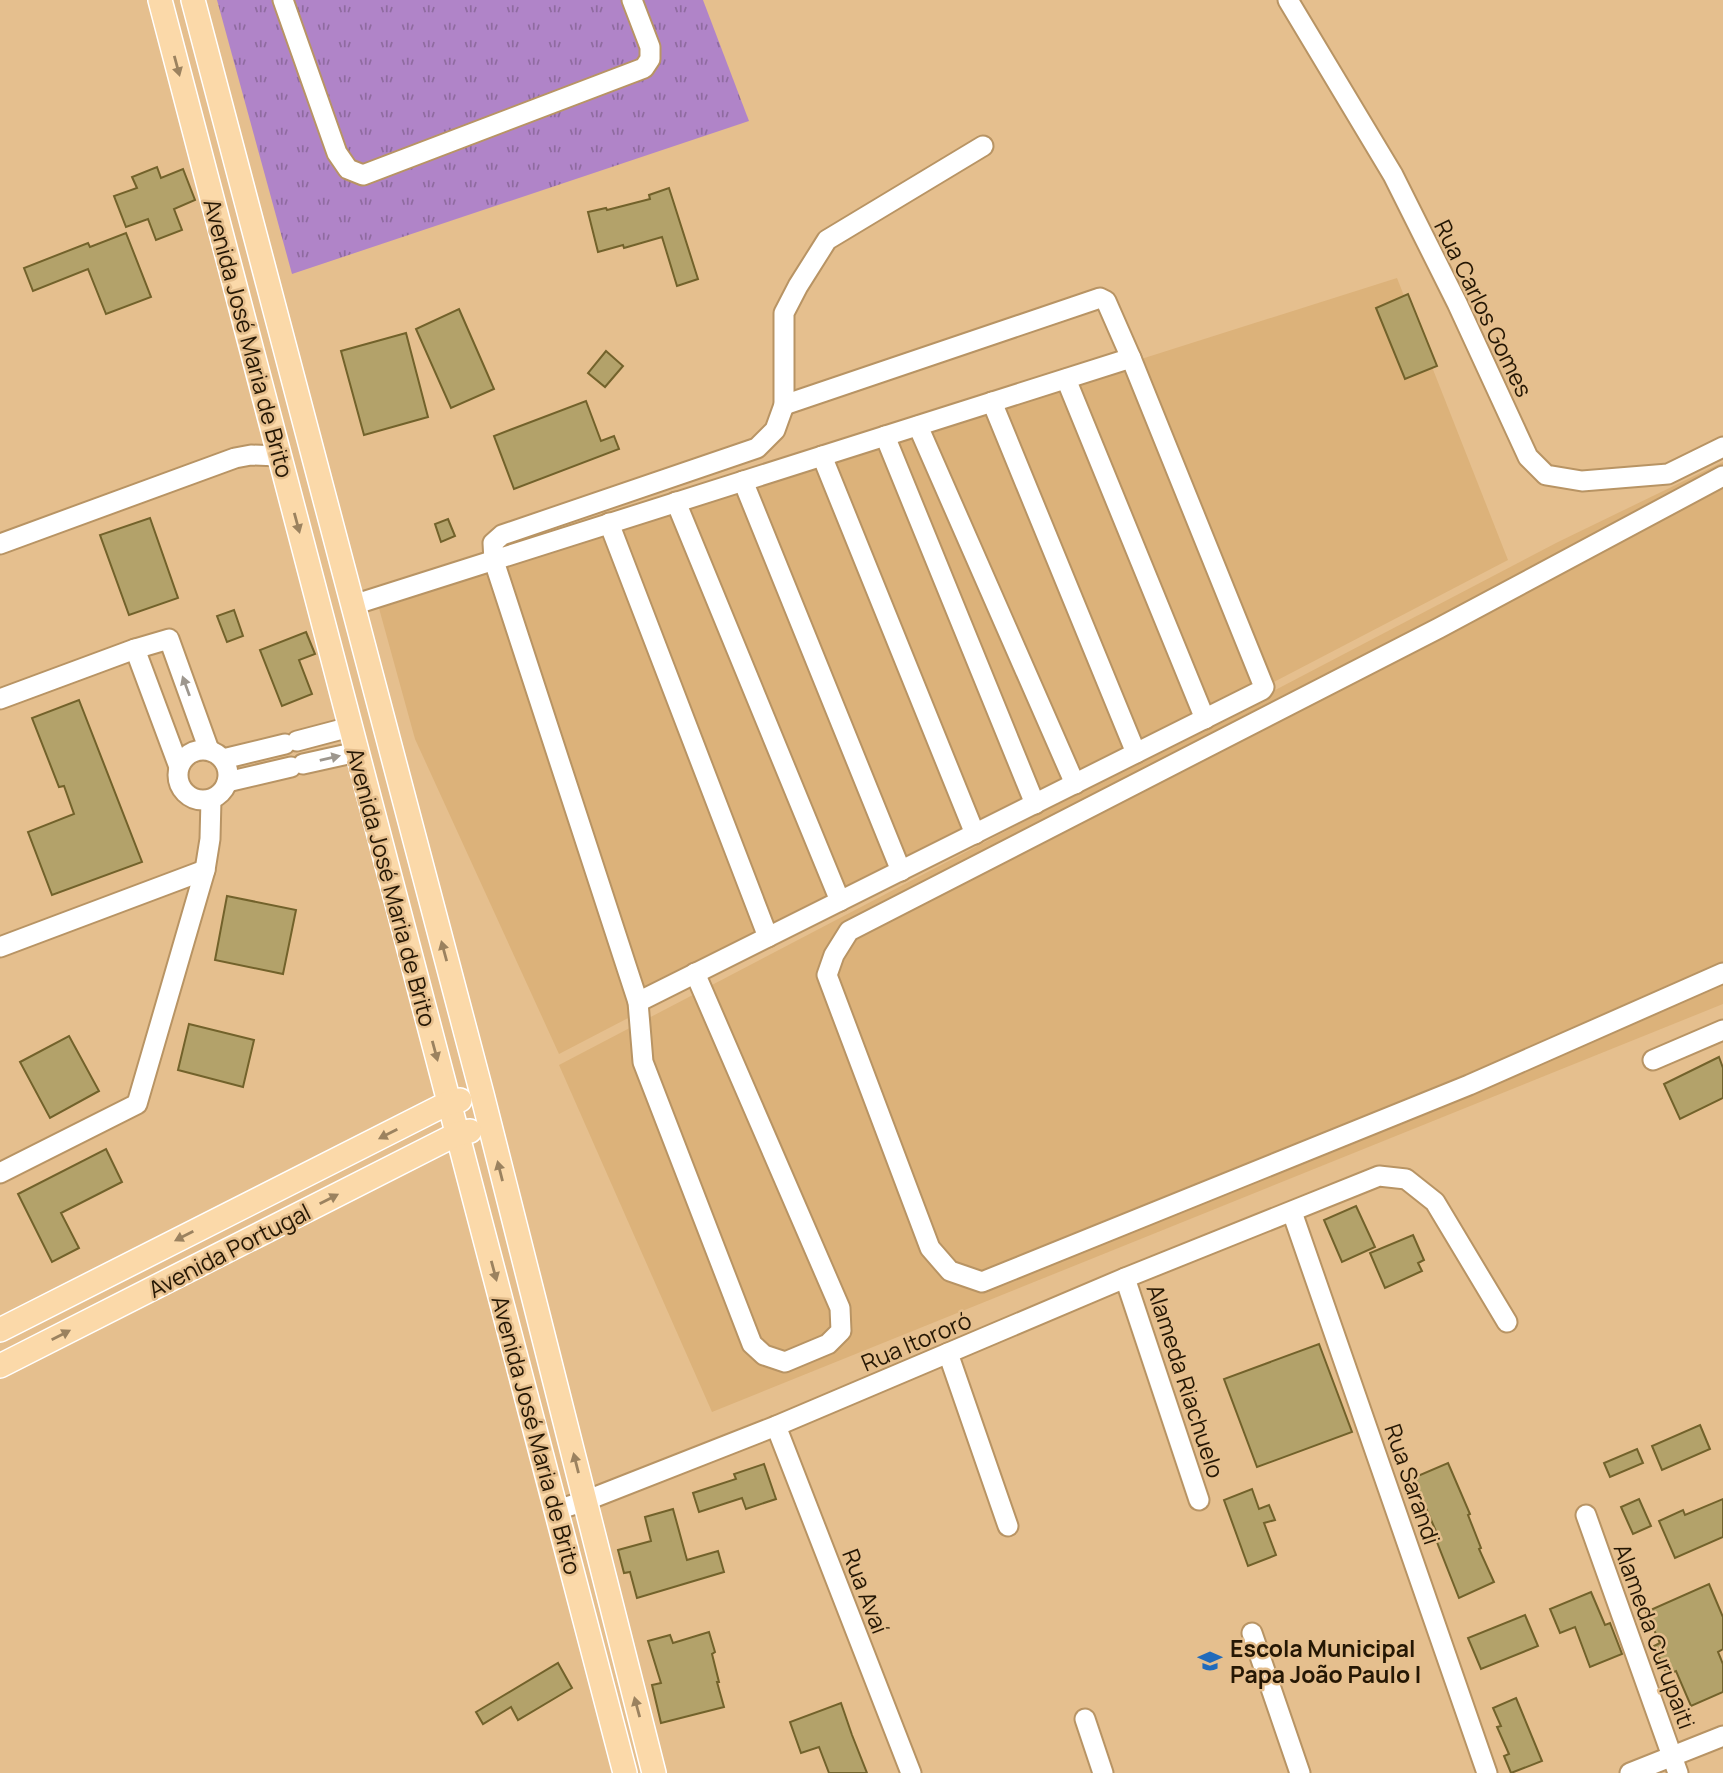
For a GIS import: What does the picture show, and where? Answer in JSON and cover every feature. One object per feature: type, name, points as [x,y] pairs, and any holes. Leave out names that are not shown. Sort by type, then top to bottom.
[{"type":"main road","name":"Avenida José Maria de Brito","points":[[160,0],[625,1773]]},
{"type":"main road","name":"Avenida José Maria de Brito","points":[[193,0],[482,1094],[654,1773]]},
{"type":"main road","name":"Avenida Portugal","points":[[0,1330],[449,1103],[482,1094]]},
{"type":"main road","name":"Avenida Portugal","points":[[0,1366],[457,1134],[489,1127]]},
{"type":"street","points":[[283,0],[337,153],[348,169],[363,175],[644,68],[650,59],[650,47],[632,0]]},
{"type":"street","name":"Rua Carlos Gomes","points":[[1288,0],[1393,175],[1457,303],[1528,457],[1546,475],[1582,481],[1668,474],[1723,447]]},
{"type":"street","points":[[695,974],[840,1308],[841,1331],[828,1344],[785,1362],[764,1355],[752,1344],[643,1062],[638,1002],[494,561],[493,543],[502,535],[757,448],[775,430],[784,405],[784,313],[827,240],[984,146]]},
{"type":"street","points":[[638,1002],[1264,688],[1106,301],[1100,298],[784,405]]},
{"type":"street","points":[[353,605],[1131,358]]},
{"type":"street","points":[[1066,379],[1205,719]]},
{"type":"street","points":[[992,402],[1136,753]]},
{"type":"street","points":[[918,425],[1075,784]]},
{"type":"street","points":[[885,436],[1035,804]]},
{"type":"street","points":[[0,544],[235,458],[251,455],[279,456]]},
{"type":"street","points":[[822,456],[975,834]]},
{"type":"street","points":[[1723,476],[1439,628],[849,931],[834,955],[827,975],[930,1248],[950,1271],[982,1282],[1469,1086],[1723,973]]},
{"type":"street","points":[[743,481],[901,871]]},
{"type":"street","points":[[676,502],[840,901]]},
{"type":"street","points":[[609,523],[768,937]]},
{"type":"street","points":[[0,699],[169,639],[216,755]]},
{"type":"street","points":[[135,649],[179,767],[179,782],[183,789],[195,799],[211,799],[224,789],[227,782],[227,766],[216,755],[202,749],[188,755],[179,767]]},
{"type":"street","points":[[216,755],[286,743],[350,727]]},
{"type":"street","points":[[286,743],[292,767]]},
{"type":"street","points":[[227,782],[357,752]]},
{"type":"street","points":[[0,1173],[137,1104],[205,870],[210,839],[211,799]]},
{"type":"street","points":[[0,947],[205,870]]},
{"type":"street","points":[[1653,1060],[1723,1030]]},
{"type":"street","name":"Rua Itororó","points":[[557,1510],[776,1426],[1125,1278],[1379,1176],[1406,1179],[1435,1202],[1507,1322]]},
{"type":"street","name":"Rua Sarandi","points":[[1292,1212],[1487,1773]]},
{"type":"street","name":"Alameda Riachuelo","points":[[1125,1278],[1199,1500]]},
{"type":"street","points":[[948,1353],[1008,1526]]},
{"type":"street","name":"Rua Avaí","points":[[776,1426],[911,1773]]},
{"type":"street","name":"Alameda Curupaiti","points":[[1586,1515],[1675,1765]]},
{"type":"street","points":[[1252,1633],[1300,1773]]},
{"type":"street","points":[[1085,1719],[1103,1773]]},
{"type":"street","points":[[1630,1773],[1675,1765],[1723,1736]]},
{"type":"shaded area","points":[[1397,278],[1508,560],[559,1054],[415,739],[377,601]]},
{"type":"shaded area","points":[[1723,462],[1723,1004],[712,1412],[559,1065],[1558,542]]},
{"type":"green space","points":[[217,0],[703,0],[749,121],[292,274]]},
{"type":"building","points":[[157,167],[161,178],[183,169],[195,200],[174,209],[182,230],[156,240],[148,219],[126,227],[114,196],[137,188],[132,177]]},
{"type":"building","points":[[669,188],[698,279],[677,286],[662,237],[598,252],[588,212],[650,199],[649,195]]},
{"type":"building","points":[[126,233],[151,297],[106,314],[88,269],[33,291],[24,268],[88,243],[90,247]]},
{"type":"building","points":[[1408,294],[1437,366],[1405,379],[1376,308]]},
{"type":"building","points":[[459,309],[494,389],[451,408],[416,329]]},
{"type":"building","points":[[406,333],[428,417],[364,435],[341,351]]},
{"type":"building","points":[[606,351],[623,366],[605,387],[588,373]]},
{"type":"building","points":[[586,401],[601,441],[614,436],[619,449],[514,489],[494,436]]},
{"type":"building","points":[[150,518],[178,598],[129,615],[100,535]]},
{"type":"building","points":[[448,519],[455,536],[441,542],[435,524]]},
{"type":"building","points":[[234,610],[243,636],[227,642],[217,616]]},
{"type":"building","points":[[306,632],[315,654],[299,660],[312,694],[282,706],[260,650]]},
{"type":"building","points":[[79,700],[142,862],[52,895],[28,832],[74,814],[64,786],[59,787],[32,718]]},
{"type":"building","points":[[227,896],[296,910],[283,974],[215,960]]},
{"type":"building","points":[[189,1024],[254,1040],[243,1087],[178,1070]]},
{"type":"building","points":[[69,1036],[99,1091],[50,1118],[20,1062]]},
{"type":"building","points":[[1719,1057],[1723,1068],[1723,1098],[1680,1119],[1664,1084]]},
{"type":"building","points":[[106,1149],[122,1182],[61,1213],[79,1248],[52,1262],[18,1194]]},
{"type":"building","points":[[1356,1206],[1375,1247],[1342,1262],[1324,1220]]},
{"type":"building","points":[[1413,1235],[1424,1260],[1418,1263],[1422,1271],[1385,1288],[1370,1253]]},
{"type":"building","points":[[1319,1344],[1352,1432],[1257,1467],[1224,1379]]},
{"type":"building","points":[[1700,1425],[1710,1449],[1662,1470],[1652,1446]]},
{"type":"building","points":[[1637,1449],[1643,1463],[1610,1477],[1604,1463]]},
{"type":"building","points":[[1448,1463],[1470,1514],[1468,1515],[1481,1548],[1479,1549],[1494,1582],[1459,1598],[1435,1537],[1438,1536],[1413,1478]]},
{"type":"building","points":[[764,1464],[776,1499],[746,1509],[742,1498],[699,1512],[693,1493],[736,1479],[734,1474]]},
{"type":"building","points":[[1252,1489],[1259,1509],[1269,1505],[1275,1520],[1264,1523],[1276,1555],[1248,1566],[1224,1500]]},
{"type":"building","points":[[1639,1499],[1651,1526],[1633,1534],[1621,1507]]},
{"type":"building","points":[[1723,1499],[1723,1537],[1675,1558],[1659,1521],[1683,1510],[1685,1515]]},
{"type":"building","points":[[673,1509],[687,1560],[718,1551],[724,1572],[637,1598],[630,1572],[624,1573],[618,1550],[651,1541],[645,1517]]},
{"type":"building","points":[[1709,1584],[1723,1617],[1723,1649],[1718,1652],[1723,1664],[1723,1692],[1691,1706],[1676,1671],[1667,1675],[1654,1646],[1660,1643],[1646,1612]]},
{"type":"building","points":[[1591,1592],[1605,1625],[1610,1623],[1622,1654],[1590,1667],[1575,1627],[1560,1633],[1550,1609]]},
{"type":"building","points":[[1525,1615],[1538,1646],[1481,1669],[1468,1638]]},
{"type":"building","points":[[709,1632],[724,1707],[661,1723],[652,1685],[661,1683],[648,1641],[670,1635],[673,1643]]},
{"type":"building","points":[[558,1663],[572,1688],[518,1720],[511,1707],[483,1724],[476,1712]]},
{"type":"building","points":[[1516,1698],[1542,1761],[1511,1773],[1504,1756],[1509,1754],[1497,1727],[1501,1726],[1493,1708]]},
{"type":"building","points":[[841,1703],[867,1773],[829,1773],[819,1747],[801,1753],[790,1722]]},
{"type":"place","name":"Escola Municipal Papa João Paulo I","points":[[1210,1661]]}]
